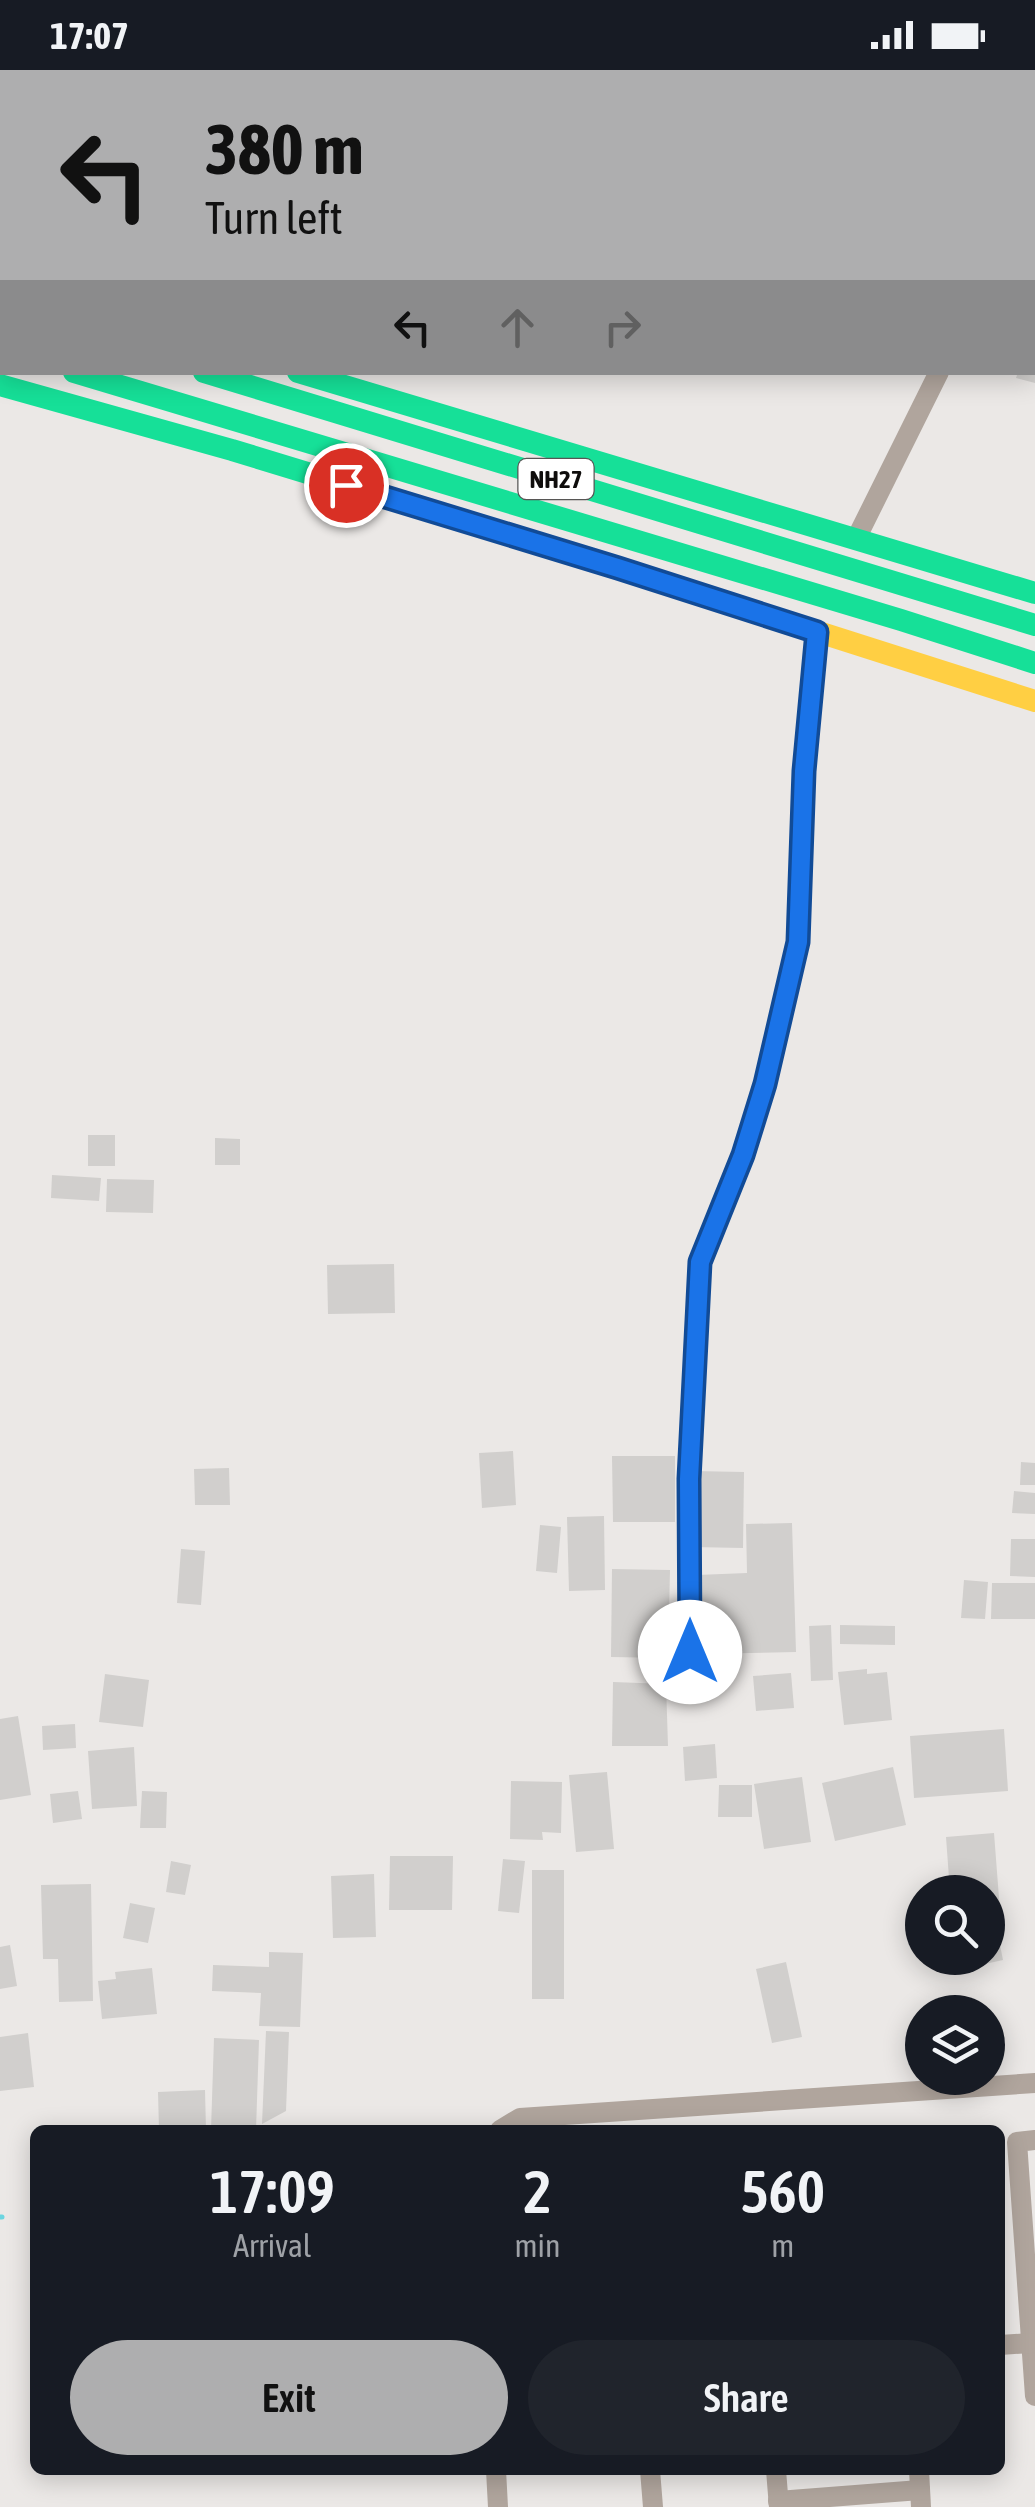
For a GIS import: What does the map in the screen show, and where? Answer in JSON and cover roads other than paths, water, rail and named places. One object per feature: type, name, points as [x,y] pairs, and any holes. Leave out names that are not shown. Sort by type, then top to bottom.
[{"type":"main road","name":"NH27","points":[[84,375],[1035,663]]},
{"type":"main road","name":"NH27","points":[[214,375],[1035,624]]},
{"type":"main road","points":[[308,375],[1035,594]]},
{"type":"main road","points":[[0,385],[232,450],[1035,701]]},
{"type":"street","points":[[856,539],[938,375]]},
{"type":"street","points":[[690,1652],[689,1479],[700,1262],[749,1137],[798,942],[804,771],[817,632]]},
{"type":"street","points":[[508,2125],[520,2118],[1035,2082]]},
{"type":"street","points":[[1035,2140],[1018,2142],[1035,2396]]},
{"type":"street","points":[[1005,2345],[1031,2343]]},
{"type":"street","points":[[496,2475],[498,2507]]},
{"type":"street","points":[[650,2475],[653,2507]]},
{"type":"street","points":[[776,2475],[779,2504],[920,2489]]}]
